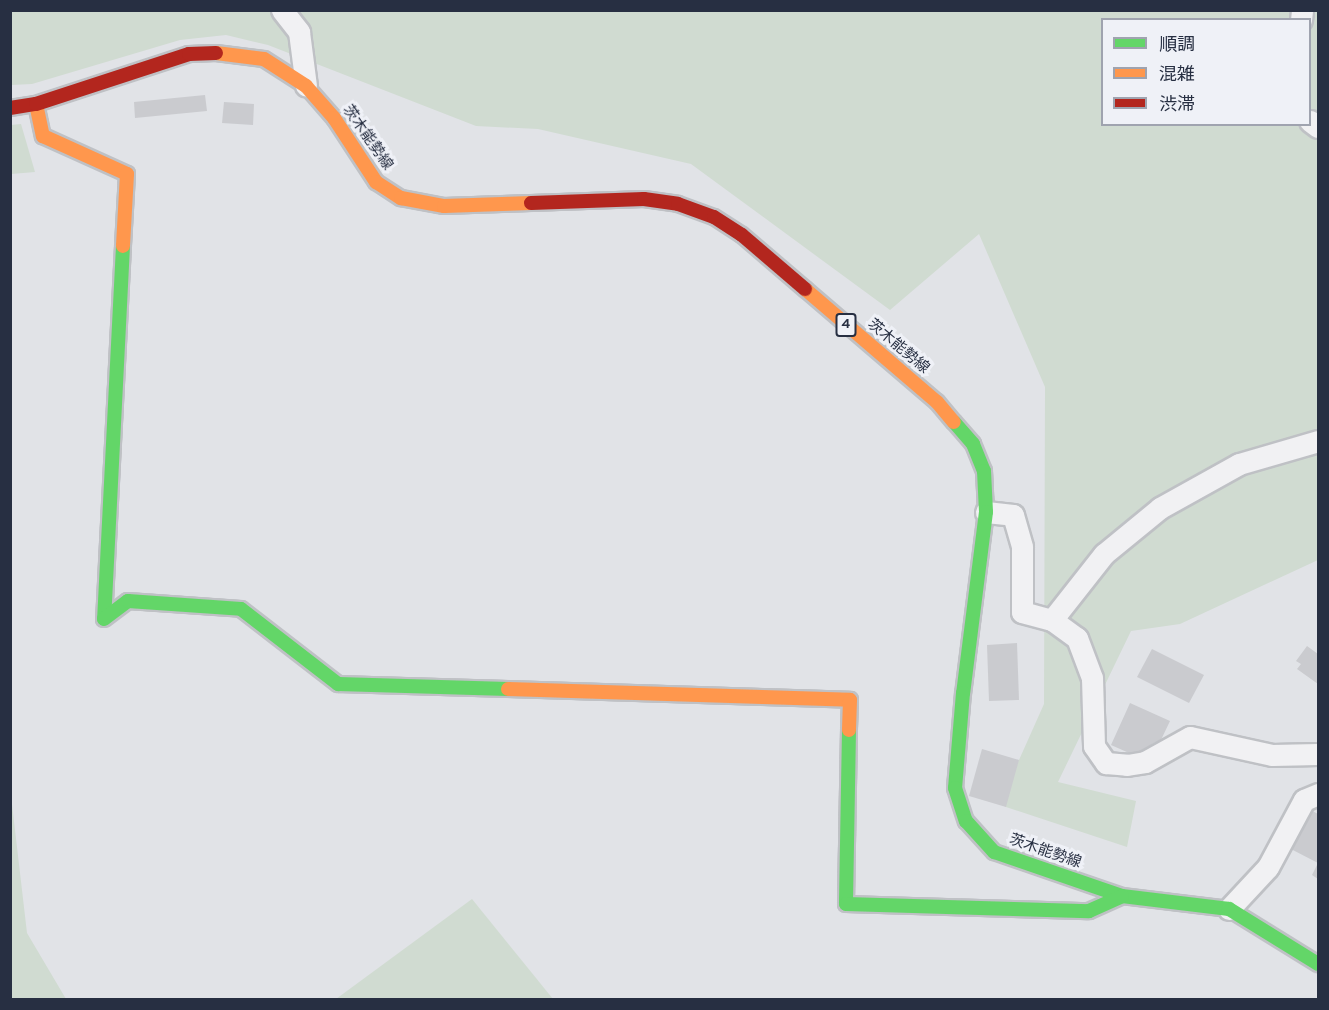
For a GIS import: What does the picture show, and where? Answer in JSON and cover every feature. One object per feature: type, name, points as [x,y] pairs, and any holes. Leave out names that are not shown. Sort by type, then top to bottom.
[{"type":"main road","name":"茨木能勢線","points":[[10,108],[36,104],[189,54],[227,53],[264,59],[306,86],[334,118],[376,182],[401,198],[444,206],[644,199],[678,204],[714,217],[742,235],[937,402],[973,444],[984,471],[986,512],[963,693],[956,788],[966,821],[994,852],[1122,896],[1229,909],[1318,964]]},
{"type":"main road","points":[[36,104],[43,136],[127,174],[104,619],[128,601],[241,609],[338,684],[850,700],[846,904],[1089,911],[1122,896]]},
{"type":"street","points":[[282,10],[299,32],[306,86]]},
{"type":"street","points":[[1052,620],[1104,554],[1160,508],[1239,464],[1318,441]]},
{"type":"street","points":[[986,512],[1013,515],[1022,546],[1022,612],[1052,620],[1077,638],[1092,678],[1094,746],[1106,763],[1127,765],[1145,762],[1190,737],[1272,755],[1318,754]]},
{"type":"street","points":[[1229,909],[1268,867],[1304,800],[1318,794]]},
{"type":"shaded area","points":[[10,11],[1318,11],[1318,560],[1180,624],[1131,631],[1058,782],[1136,801],[1127,847],[1006,807],[996,801],[1019,760],[1044,704],[1045,387],[979,234],[890,310],[691,164],[538,129],[476,126],[268,45],[226,35],[180,40],[32,84],[11,85]]},
{"type":"shaded area","points":[[21,124],[35,172],[11,174],[11,125]]},
{"type":"shaded area","points":[[10,787],[27,933],[66,999],[11,999]]},
{"type":"shaded area","points":[[472,899],[553,999],[336,999]]},
{"type":"building","points":[[205,95],[207,111],[135,118],[134,102]]},
{"type":"building","points":[[224,102],[254,104],[253,125],[222,123]]},
{"type":"building","points":[[1017,643],[1019,700],[989,701],[987,645]]},
{"type":"building","points":[[1307,646],[1318,654],[1318,684],[1297,669],[1301,664],[1296,661]]},
{"type":"building","points":[[1152,649],[1204,675],[1189,703],[1137,677]]},
{"type":"building","points":[[1130,703],[1170,721],[1160,742],[1153,743],[1145,760],[1111,745]]},
{"type":"building","points":[[982,749],[1019,760],[1006,807],[969,796]]},
{"type":"building","points":[[1307,808],[1318,814],[1318,863],[1287,847]]},
{"type":"building","points":[[1318,863],[1318,879],[1312,875]]},
{"type":"traffic: fast","points":[[123,246],[104,619],[128,601],[241,609],[338,684],[508,689]]},
{"type":"traffic: fast","points":[[954,422],[973,444],[984,471],[986,512],[963,693],[955,788],[966,821],[994,852],[1122,896],[1229,909],[1318,964]]},
{"type":"traffic: fast","points":[[849,730],[846,904],[1089,911],[1122,896]]},
{"type":"traffic: slow","points":[[216,53],[264,59],[306,86],[334,118],[376,182],[401,198],[444,206],[531,203]]},
{"type":"traffic: slow","points":[[36,104],[43,136],[127,174],[123,246]]},
{"type":"traffic: slow","points":[[805,289],[937,402],[954,422]]},
{"type":"traffic: slow","points":[[508,689],[850,700],[849,730]]},
{"type":"traffic: jam","points":[[10,108],[36,104],[189,54],[216,53]]},
{"type":"traffic: jam","points":[[531,203],[644,199],[678,204],[714,217],[742,235],[805,289]]}]
